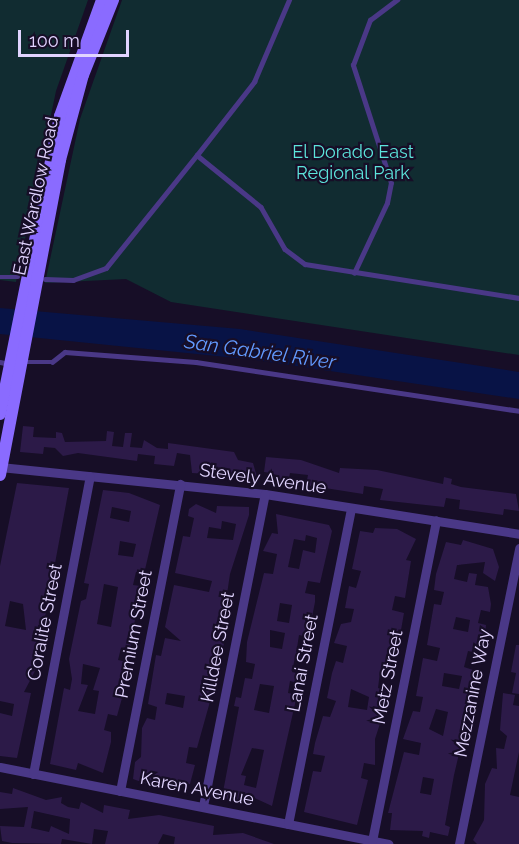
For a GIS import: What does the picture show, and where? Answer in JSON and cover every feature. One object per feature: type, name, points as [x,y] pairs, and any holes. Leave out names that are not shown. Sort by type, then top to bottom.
[{"type":"main road","name":"East Wardlow Road","points":[[0,414],[10,363],[18,348],[60,116],[90,26],[102,0]]},
{"type":"main road","name":"East Wardlow Road","points":[[32,275],[68,126],[112,0]]},
{"type":"main road","name":"East Wardlow Road","points":[[0,470],[10,363]]},
{"type":"street","name":"Stevely Avenue","points":[[0,470],[180,484],[265,494],[519,534]]},
{"type":"street","name":"Coralite Street","points":[[33,774],[90,476]]},
{"type":"street","name":"Premium Street","points":[[120,791],[180,484]]},
{"type":"street","name":"Killdee Street","points":[[203,806],[265,494]]},
{"type":"street","name":"Lanai Street","points":[[288,825],[351,508]]},
{"type":"street","name":"Metz Street","points":[[372,841],[436,520]]},
{"type":"street","name":"Mezzanine Way","points":[[459,844],[519,548]]},
{"type":"street","name":"Karen Avenue","points":[[0,767],[388,844]]},
{"type":"lane","points":[[90,26],[94,0]]},
{"type":"lane","points":[[0,277],[32,275],[73,280],[106,268],[254,81],[289,0]]},
{"type":"lane","points":[[354,273],[387,203],[390,183],[353,65],[370,20],[397,0]]},
{"type":"lane","points":[[197,155],[261,207],[293,257],[315,268],[519,298]]},
{"type":"lane","points":[[10,363],[52,362],[64,352],[196,362],[519,411]]},
{"type":"green space","points":[[0,0],[88,0],[56,91],[16,282],[0,280]]},
{"type":"green space","name":"El Dorado East Regional Park","points":[[122,0],[519,0],[519,355],[171,302],[126,279],[45,283],[80,119]]},
{"type":"water","name":"San Gabriel River","points":[[0,308],[240,329],[519,372],[519,399],[256,360],[0,334]]},
{"type":"building","points":[[23,426],[34,427],[33,437],[56,438],[56,432],[62,433],[65,442],[106,441],[107,431],[114,432],[112,446],[123,447],[125,433],[132,433],[130,447],[142,448],[144,440],[157,448],[168,449],[168,443],[234,452],[238,460],[253,463],[257,477],[192,473],[190,455],[177,453],[174,466],[154,464],[155,456],[138,454],[137,461],[78,453],[63,456],[55,448],[44,447],[43,454],[20,452]]},
{"type":"building","points":[[266,457],[301,460],[339,473],[340,468],[377,470],[443,484],[444,477],[452,479],[451,484],[461,487],[516,494],[519,511],[504,509],[503,515],[459,509],[460,500],[446,498],[444,507],[380,500],[383,489],[364,486],[363,494],[306,485],[308,475],[290,473],[288,483],[270,480],[271,473],[264,472]]},
{"type":"building","points":[[17,483],[69,488],[35,671],[24,692],[31,693],[17,758],[0,756],[0,713],[12,716],[14,704],[0,701],[0,566]],"holes":[[[10,601],[23,604],[26,630],[5,626]]]},
{"type":"building","points":[[103,490],[129,493],[160,505],[144,574],[136,572],[133,585],[140,586],[131,646],[121,648],[118,660],[127,662],[124,691],[117,716],[108,714],[104,730],[111,732],[111,742],[103,773],[78,763],[76,770],[50,764],[64,688],[70,690],[72,679],[69,659],[81,601],[86,599],[89,584],[84,583]],"holes":[[[112,507],[131,511],[129,522],[110,518]],[[120,541],[136,544],[133,557],[118,555]],[[104,584],[118,587],[111,627],[97,624]],[[83,664],[100,668],[93,690],[99,691],[95,714],[78,711],[88,685],[81,684]]]},
{"type":"building","points":[[196,504],[216,513],[217,506],[249,507],[249,515],[230,574],[227,594],[233,600],[221,632],[226,633],[223,648],[218,647],[208,678],[211,698],[197,748],[189,747],[186,763],[195,765],[190,784],[161,789],[133,779],[135,762],[141,757],[142,728],[147,718],[155,720],[157,707],[148,704],[156,655],[161,656],[165,638],[181,641],[165,627],[174,585],[209,592],[212,581],[175,573],[183,536],[190,537],[194,518],[188,516],[189,509]],"holes":[[[222,521],[236,524],[233,540],[207,538],[209,527],[221,529]],[[167,693],[185,696],[183,708],[165,704]]]},
{"type":"building","points":[[276,514],[329,525],[332,531],[320,583],[308,581],[305,593],[315,595],[315,602],[308,637],[299,635],[297,648],[310,650],[308,659],[295,657],[292,672],[300,674],[298,683],[290,681],[288,693],[297,695],[272,806],[248,795],[247,803],[223,798],[223,792],[239,707],[234,706],[236,697],[241,698],[245,678],[252,679],[255,664],[246,662],[247,642],[264,573],[273,574],[277,554],[263,551],[272,533],[278,534]],"holes":[[[306,535],[317,538],[315,553],[303,550],[299,569],[288,567],[294,539],[305,541]],[[280,603],[292,605],[289,623],[277,621]],[[270,630],[285,633],[282,649],[270,647]],[[260,684],[274,686],[269,713],[254,710]],[[252,748],[264,750],[256,788],[244,785],[246,776],[241,775]]]},
{"type":"building","points":[[375,528],[397,529],[416,539],[406,560],[411,561],[405,598],[395,596],[392,610],[404,613],[400,639],[394,638],[389,674],[380,672],[378,688],[385,690],[387,702],[375,739],[375,765],[364,763],[361,778],[368,780],[357,825],[304,812],[313,771],[321,772],[325,756],[313,754],[323,716],[330,717],[336,701],[327,698],[332,673],[336,661],[343,663],[347,646],[334,643],[341,624],[351,622],[354,609],[345,608],[349,586],[356,588],[361,571],[352,569],[360,531],[373,533]],"holes":[[[351,689],[369,697],[367,710],[348,707]]]},
{"type":"building","points":[[463,540],[493,549],[499,567],[495,581],[483,573],[485,562],[457,565],[454,579],[467,582],[469,573],[477,574],[475,585],[488,587],[491,604],[490,612],[481,610],[478,623],[486,625],[483,654],[468,651],[464,667],[476,671],[476,682],[454,775],[445,825],[450,827],[448,836],[430,832],[429,838],[422,836],[423,831],[390,830],[392,813],[388,813],[404,752],[419,755],[421,743],[403,739],[413,711],[420,712],[423,697],[416,696],[423,658],[437,661],[440,648],[427,645],[434,604],[441,605],[444,592],[434,590],[436,574],[446,542],[461,545]],"holes":[[[456,617],[470,620],[468,632],[453,629]],[[444,673],[462,676],[459,689],[442,686]],[[436,709],[448,712],[443,736],[429,729]],[[423,777],[434,779],[431,795],[420,793]]]},
{"type":"building","points":[[516,645],[519,645],[519,694],[512,693],[516,673],[511,672]]},
{"type":"building","points":[[503,693],[515,695],[513,705],[519,706],[519,752],[510,795],[519,797],[519,844],[477,844],[473,840],[484,820],[485,784],[492,768],[497,769],[496,748],[504,749],[507,736],[500,730]]},
{"type":"building","points":[[13,788],[46,800],[62,797],[61,803],[68,807],[79,809],[81,802],[103,813],[104,805],[130,810],[128,819],[159,815],[214,826],[213,835],[243,833],[274,844],[174,844],[175,837],[163,834],[158,844],[105,844],[108,831],[94,829],[92,844],[62,839],[61,844],[12,843],[2,841],[0,826],[24,827],[28,807],[0,809],[0,792],[12,794]],"holes":[[[34,811],[70,819],[69,834],[51,826],[49,832],[31,828]]]}]
